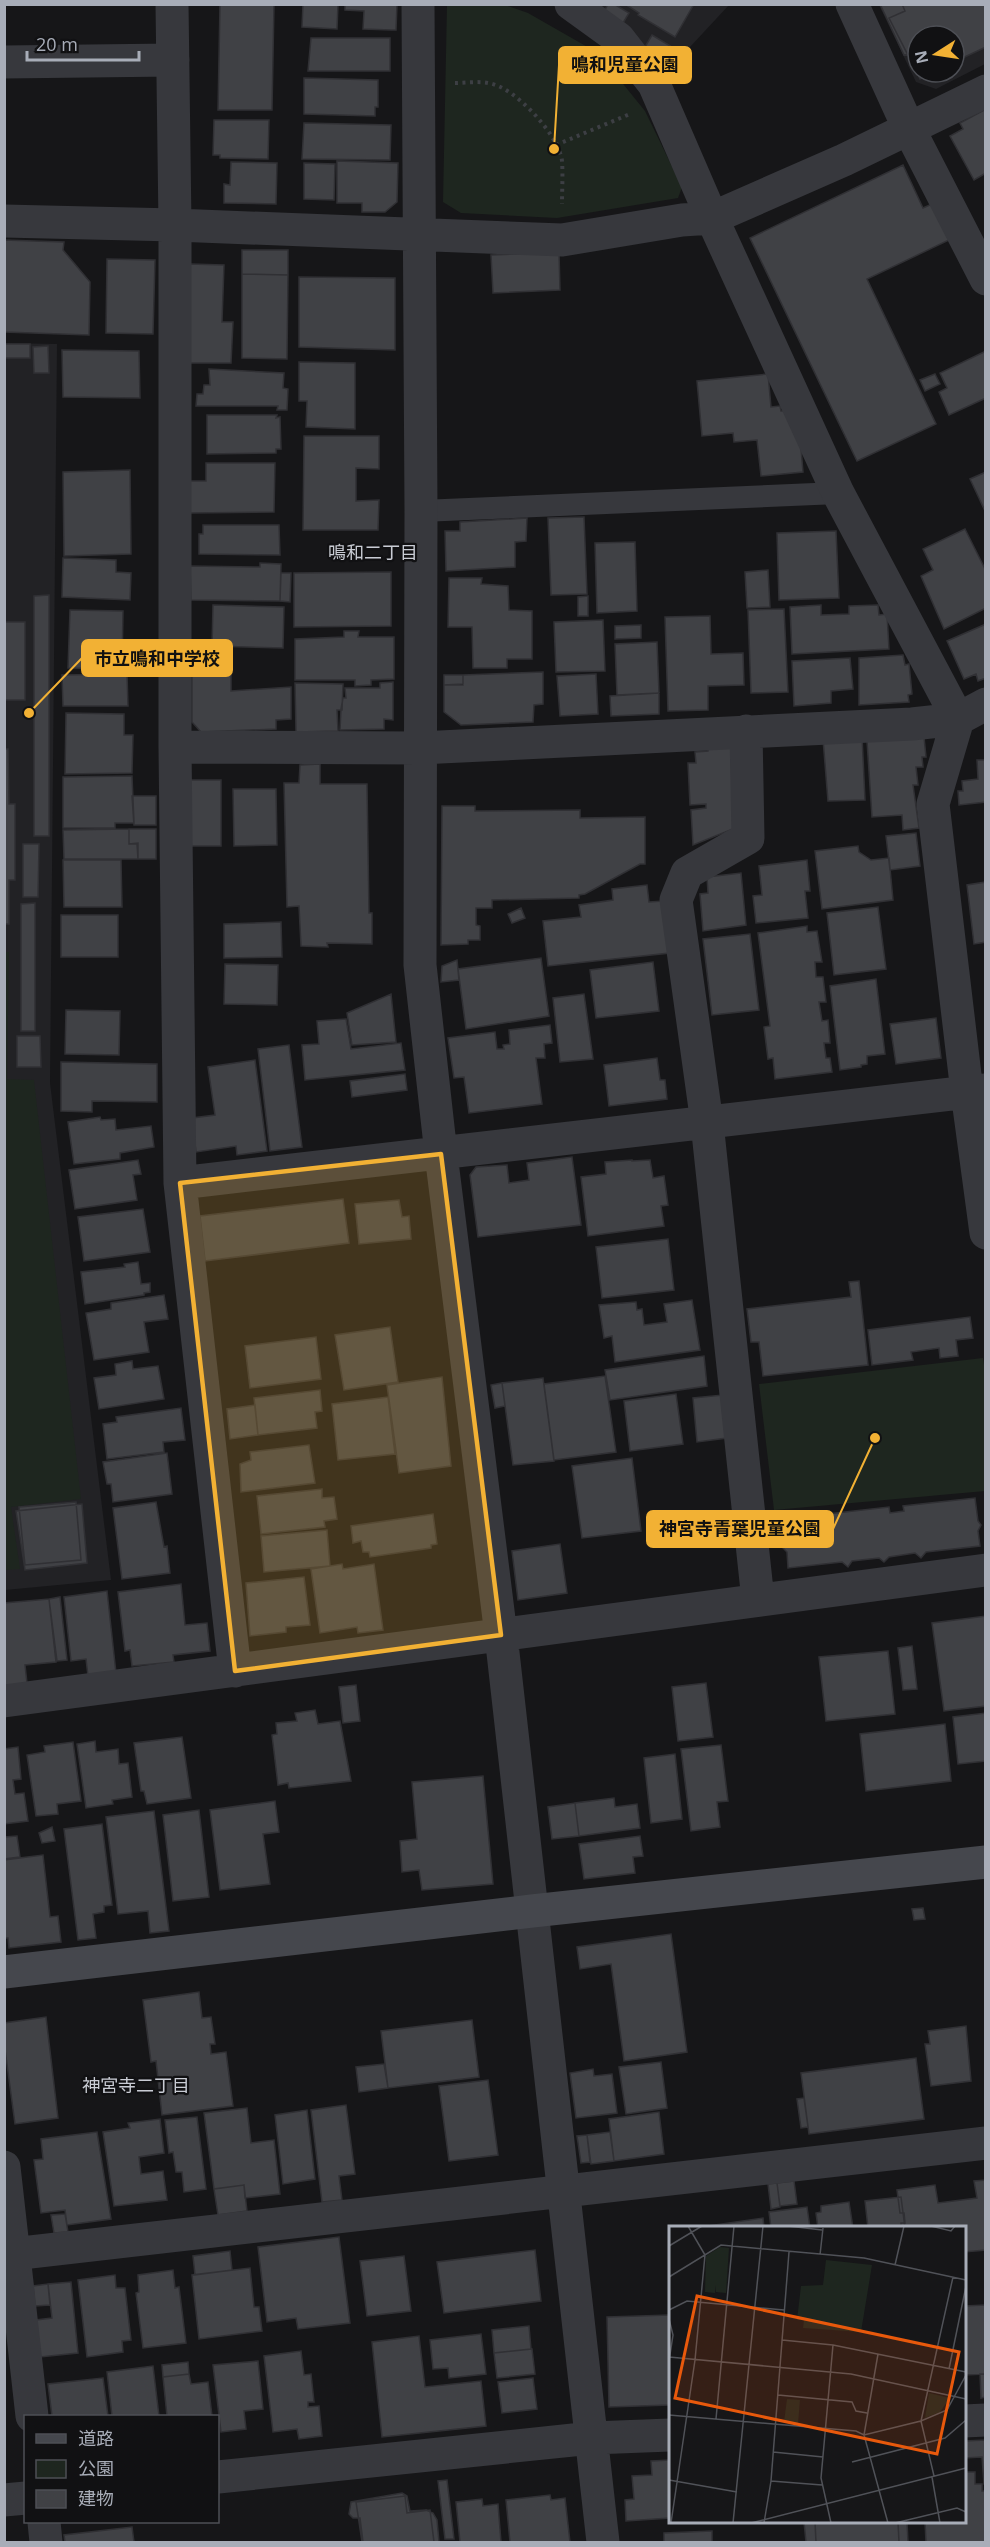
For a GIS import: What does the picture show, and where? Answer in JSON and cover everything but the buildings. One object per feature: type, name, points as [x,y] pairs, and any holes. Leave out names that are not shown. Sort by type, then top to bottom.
[{"type":"street","points":[[172,4],[176,225],[175,747],[180,1183],[235,1671]]},
{"type":"street","points":[[418,4],[421,511],[420,965],[441,1154],[501,1635],[603,2542]]},
{"type":"street","points":[[571,4],[618,38],[654,84],[712,218],[838,493],[972,711]]},
{"type":"street","points":[[852,4],[909,129],[986,279]]},
{"type":"street","points":[[4,62],[173,60]]},
{"type":"street","points":[[4,221],[419,233],[562,240],[682,220],[712,218],[909,129],[986,91]]},
{"type":"street","points":[[175,747],[420,748],[912,724],[972,711]]},
{"type":"street","points":[[972,711],[933,804],[976,1091],[986,1233]]},
{"type":"street","points":[[746,731],[748,838],[687,873],[676,900],[707,1123],[758,1600]]},
{"type":"street","points":[[180,1183],[976,1091]]},
{"type":"street","points":[[4,1701],[986,1570]]},
{"type":"street","points":[[4,1972],[532,1911],[986,1862]]},
{"type":"street","points":[[9,2255],[986,2144]]},
{"type":"street","points":[[4,2167],[9,2255],[32,2415]]},
{"type":"street","points":[[966,2421],[986,2420]]},
{"type":"street","points":[[219,2477],[592,2438],[669,2435]]},
{"type":"street","points":[[4,2500],[24,2498]]},
{"type":"street","points":[[44,2523],[46,2542]]},
{"type":"lane","points":[[421,511],[838,493]]},
{"type":"path","points":[[418,84],[489,83],[509,91],[537,118],[552,135],[562,159],[562,240]]},
{"type":"path","points":[[556,145],[661,100]]},
{"type":"highlighted area","points":[[441,1154],[501,1635],[235,1671],[180,1183]]},
{"type":"shaded area","points":[[590,5],[729,5],[664,75]]},
{"type":"shaded area","points":[[879,5],[985,5],[985,64],[966,74],[966,24],[906,24],[906,61]]},
{"type":"shaded area","points":[[922,84],[946,84],[936,89]]},
{"type":"shaded area","points":[[4,343],[57,344],[50,1083],[111,1580],[5,1590]]},
{"type":"green space","points":[[447,5],[505,5],[528,13],[598,53],[645,111],[682,187],[678,198],[557,218],[461,213],[443,202]]},
{"type":"green space","points":[[5,952],[9,952],[7,1079],[34,1080],[81,1499],[11,1507],[20,1569],[5,1570]]},
{"type":"green space","points":[[983,1358],[986,1378],[985,1491],[774,1510],[759,1384]]},
{"type":"place","name":"鳴和児童公園","points":[[554,149]]},
{"type":"place","name":"市立鳴和中学校","points":[[29,713]]},
{"type":"place","name":"神宮寺青葉児童公園","points":[[875,1438]]},
{"type":"district","name":"鳴和二丁目","points":[[373,553]]},
{"type":"district","name":"神宮寺二丁目","points":[[136,2086]]}]
